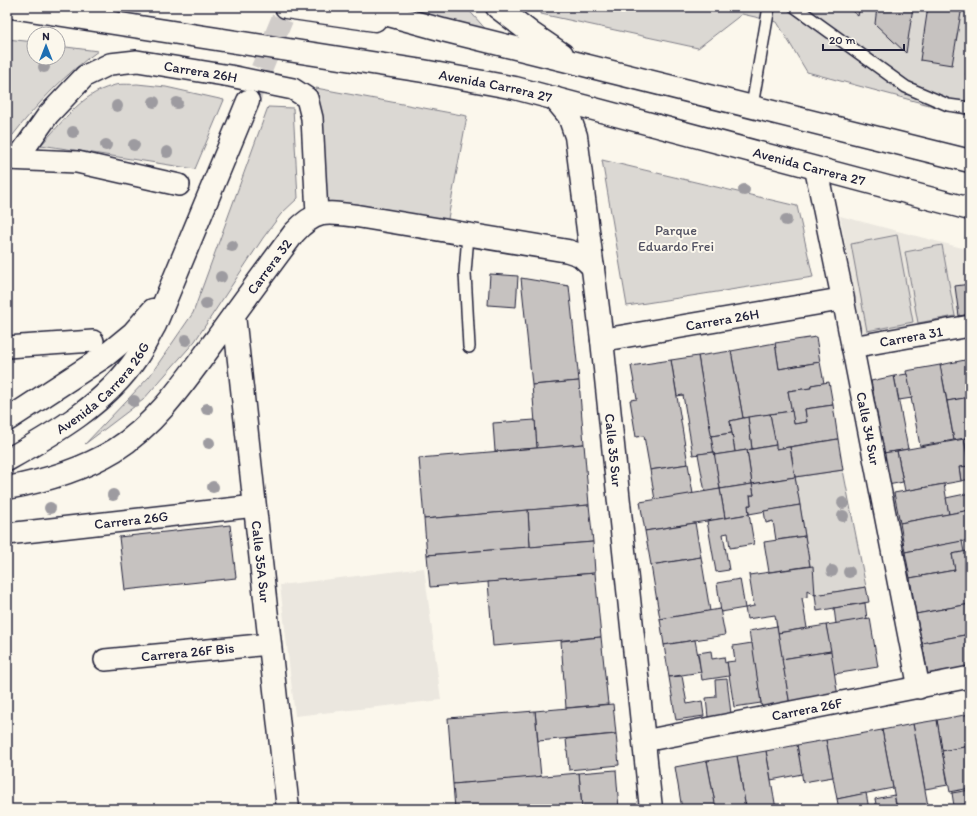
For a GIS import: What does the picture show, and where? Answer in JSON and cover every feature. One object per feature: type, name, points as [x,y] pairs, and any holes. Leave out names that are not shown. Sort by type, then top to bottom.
[{"type":"main road","name":"Avenida Carrera 27","points":[[11,7],[423,70],[515,88],[970,209]]},
{"type":"main road","points":[[286,7],[444,30]]},
{"type":"main road","points":[[359,7],[444,30],[970,161]]},
{"type":"main road","points":[[497,7],[531,33],[575,62]]},
{"type":"main road","name":"Calle 35 Sur","points":[[554,98],[569,116],[576,136],[602,340],[651,809]]},
{"type":"main road","name":"Avenida Carrera 26G","points":[[7,460],[54,433],[93,405],[115,384],[137,357],[155,325],[248,101]]},
{"type":"main road","name":"Calle 34 Sur","points":[[816,169],[843,299]]},
{"type":"main road","points":[[317,214],[334,213],[358,216],[568,251],[580,255],[593,267]]},
{"type":"main road","name":"Carrera 32","points":[[7,488],[38,482],[80,468],[116,449],[141,429],[179,389],[294,233],[305,221],[317,214]]},
{"type":"main road","name":"Avenida Carrera 26G","points":[[7,420],[105,356],[133,333],[169,290]]},
{"type":"main road","name":"Carrera 26H","points":[[602,340],[843,299]]},
{"type":"main road","name":"Calle 35A Sur","points":[[234,315],[288,809]]},
{"type":"street","name":"Carrera 26H","points":[[12,159],[48,114],[85,76],[110,64],[137,61],[230,76],[293,89],[307,98],[312,118],[317,214]]},
{"type":"street","name":"Carrera 26H","points":[[12,159],[77,162],[179,184]]},
{"type":"street","name":"Calle 34 Sur","points":[[843,299],[919,688]]},
{"type":"street","name":"Carrera 31","points":[[852,348],[970,326]]},
{"type":"street","points":[[7,347],[93,341]]},
{"type":"street","name":"Carrera 26G","points":[[7,534],[255,506]]},
{"type":"street","name":"Carrera 26F Bis","points":[[105,660],[270,644]]},
{"type":"street","name":"Carrera 26F","points":[[644,741],[970,677]]},
{"type":"lane","points":[[752,106],[770,7]]},
{"type":"lane","points":[[795,7],[906,87],[948,105],[970,108]]},
{"type":"lane","points":[[468,235],[465,273],[469,348]]},
{"type":"shaded area","points":[[840,216],[970,250],[970,320],[863,338]]},
{"type":"shaded area","points":[[424,568],[441,700],[295,716],[280,585]]},
{"type":"green space","points":[[395,7],[466,7],[489,33]]},
{"type":"green space","points":[[542,7],[970,7],[970,116],[807,72],[777,22],[742,14],[698,48],[541,14]]},
{"type":"green space","points":[[7,39],[26,41],[26,66],[66,66],[66,47],[98,51],[63,79],[13,135],[7,134]]},
{"type":"green space","points":[[137,84],[166,87],[224,100],[195,169],[41,145],[81,102],[101,90],[115,85]]},
{"type":"green space","points":[[316,88],[467,116],[447,224],[323,205]]},
{"type":"green space","points":[[268,107],[293,108],[298,198],[281,214],[263,238],[195,341],[143,400],[85,444],[149,377],[193,313]]},
{"type":"green space","name":"Parque Eduardo Frei","points":[[602,160],[797,206],[813,277],[627,306]]},
{"type":"green space","points":[[897,235],[913,322],[867,331],[851,244]]},
{"type":"green space","points":[[942,245],[955,316],[918,323],[905,252]]},
{"type":"green space","points":[[843,470],[866,587],[815,595],[795,477]]},
{"type":"building","points":[[847,7],[860,7],[858,16]]},
{"type":"building","points":[[877,7],[913,7],[906,53],[875,24]]},
{"type":"building","points":[[928,7],[962,7],[952,65],[920,60]]},
{"type":"building","points":[[970,50],[970,76],[966,75]]},
{"type":"building","points":[[490,274],[518,276],[516,307],[488,305]]},
{"type":"building","points":[[521,278],[569,286],[579,381],[532,385]]},
{"type":"building","points":[[970,284],[970,314],[959,316],[955,286]]},
{"type":"building","points":[[816,337],[820,362],[779,369],[775,343]]},
{"type":"building","points":[[775,343],[779,369],[820,362],[824,383],[811,385],[811,388],[788,391],[792,411],[743,418],[731,351]]},
{"type":"building","points":[[731,351],[743,418],[730,421],[732,433],[711,436],[698,356]]},
{"type":"building","points":[[698,356],[714,452],[693,455],[683,395],[677,396],[671,360]]},
{"type":"building","points":[[970,359],[970,397],[947,401],[940,365]]},
{"type":"building","points":[[671,360],[688,464],[650,470],[644,436],[636,437],[630,400],[637,399],[631,366]]},
{"type":"building","points":[[940,365],[954,440],[920,446],[906,371]]},
{"type":"building","points":[[907,374],[912,398],[899,400],[894,376]]},
{"type":"building","points":[[894,376],[908,449],[884,453],[871,381]]},
{"type":"building","points":[[579,381],[584,444],[537,448],[532,385]]},
{"type":"building","points":[[829,382],[833,405],[805,409],[807,422],[794,424],[788,391],[811,388],[811,385]]},
{"type":"building","points":[[970,397],[970,437],[954,440],[947,401]]},
{"type":"building","points":[[833,405],[838,439],[776,449],[770,414],[792,411],[794,424],[807,422],[805,409]]},
{"type":"building","points":[[770,414],[776,445],[752,449],[748,417]]},
{"type":"building","points":[[748,417],[752,449],[735,452],[730,421]]},
{"type":"building","points":[[535,420],[537,448],[495,451],[493,423]]},
{"type":"building","points":[[732,433],[735,452],[714,455],[711,436]]},
{"type":"building","points":[[970,437],[970,479],[961,481],[959,467],[969,466],[964,439]]},
{"type":"building","points":[[838,439],[843,470],[795,477],[790,447]]},
{"type":"building","points":[[964,439],[969,466],[959,467],[961,481],[905,491],[897,451]]},
{"type":"building","points":[[584,444],[589,505],[424,519],[419,458]]},
{"type":"building","points":[[776,445],[776,449],[790,447],[795,477],[752,484],[747,450]]},
{"type":"building","points":[[747,450],[752,484],[720,489],[714,455]]},
{"type":"building","points":[[897,451],[903,482],[888,485],[883,453]]},
{"type":"building","points":[[714,452],[720,489],[705,492],[698,454]]},
{"type":"building","points":[[688,464],[693,494],[655,500],[650,470]]},
{"type":"building","points":[[795,477],[800,505],[749,514],[748,505],[751,505],[750,495],[754,495],[752,484]]},
{"type":"building","points":[[752,484],[754,495],[750,495],[751,505],[748,505],[749,514],[725,518],[720,489]]},
{"type":"building","points":[[944,484],[949,514],[900,523],[894,493]]},
{"type":"building","points":[[720,489],[725,518],[645,531],[640,502]]},
{"type":"building","points":[[970,493],[970,510],[949,514],[946,498]]},
{"type":"building","points":[[589,505],[593,542],[530,547],[528,510]]},
{"type":"building","points":[[800,505],[805,536],[776,540],[773,521],[766,523],[764,511]]},
{"type":"building","points":[[528,510],[530,547],[427,555],[424,519]]},
{"type":"building","points":[[970,510],[970,540],[905,552],[900,523]]},
{"type":"building","points":[[749,514],[754,544],[730,548],[728,533],[723,534],[729,570],[716,572],[707,521]]},
{"type":"building","points":[[695,523],[701,557],[651,565],[645,531]]},
{"type":"building","points":[[230,525],[236,578],[125,590],[119,537]]},
{"type":"building","points":[[805,536],[810,566],[769,572],[764,542]]},
{"type":"building","points":[[962,541],[964,552],[952,554],[955,570],[910,578],[905,552]]},
{"type":"building","points":[[593,542],[595,573],[430,587],[427,555]]},
{"type":"building","points":[[967,551],[970,568],[970,604],[916,614],[910,578],[955,570],[952,554]]},
{"type":"building","points":[[701,557],[710,611],[660,619],[651,565]]},
{"type":"building","points":[[813,566],[815,595],[807,590],[807,597],[802,598],[807,628],[778,633],[775,615],[747,619],[745,608],[754,606],[749,575]]},
{"type":"building","points":[[595,573],[601,637],[493,646],[488,582]]},
{"type":"building","points":[[740,579],[745,608],[721,612],[717,583]]},
{"type":"building","points":[[866,587],[869,602],[817,611],[815,595]]},
{"type":"building","points":[[865,603],[867,619],[836,624],[834,608]]},
{"type":"building","points":[[970,604],[970,634],[922,643],[916,614]]},
{"type":"building","points":[[720,609],[725,635],[664,645],[660,619]]},
{"type":"building","points":[[870,618],[878,667],[834,674],[826,625]]},
{"type":"building","points":[[826,625],[831,651],[782,659],[778,633]]},
{"type":"building","points":[[777,626],[790,705],[762,709],[749,631]]},
{"type":"building","points":[[970,634],[970,666],[928,674],[922,643]]},
{"type":"building","points":[[601,637],[608,704],[566,708],[561,641]]},
{"type":"building","points":[[695,640],[701,672],[669,677],[664,645]]},
{"type":"building","points":[[752,643],[761,703],[734,707],[727,662],[735,661],[733,646]]},
{"type":"building","points":[[711,651],[712,659],[724,657],[725,663],[727,662],[729,676],[702,680],[698,653]]},
{"type":"building","points":[[831,651],[838,697],[790,705],[782,659]]},
{"type":"building","points":[[682,676],[687,704],[702,701],[704,716],[676,720],[669,677]]},
{"type":"building","points":[[727,679],[731,714],[708,717],[706,698],[716,697],[715,680]]},
{"type":"building","points":[[613,704],[616,734],[538,741],[535,711]]},
{"type":"building","points":[[535,711],[541,777],[453,784],[448,718]]},
{"type":"building","points":[[970,714],[970,746],[942,751],[937,720]]},
{"type":"building","points":[[937,720],[948,785],[925,789],[913,724]]},
{"type":"building","points":[[913,724],[928,806],[897,809],[882,730]]},
{"type":"building","points":[[882,730],[893,788],[837,799],[826,740]]},
{"type":"building","points":[[616,734],[619,765],[569,770],[566,739]]},
{"type":"building","points":[[826,740],[833,777],[803,782],[797,745]]},
{"type":"building","points":[[797,745],[802,774],[771,780],[766,751]]},
{"type":"building","points":[[970,746],[970,788],[950,792],[942,751]]},
{"type":"building","points":[[766,751],[776,809],[746,809],[737,756]]},
{"type":"building","points":[[737,756],[746,809],[716,809],[707,761]]},
{"type":"building","points":[[707,761],[716,809],[682,809],[675,767]]},
{"type":"building","points":[[616,770],[619,809],[582,809],[579,773]]},
{"type":"building","points":[[579,773],[582,809],[455,809],[453,784]]},
{"type":"building","points":[[970,790],[970,804],[954,806],[952,793]]},
{"type":"building","points":[[866,793],[869,809],[839,809],[837,799]]},
{"type":"building","points":[[894,795],[897,809],[877,809],[875,799]]},
{"type":"tunnel","points":[[249,100],[287,7]]}]
